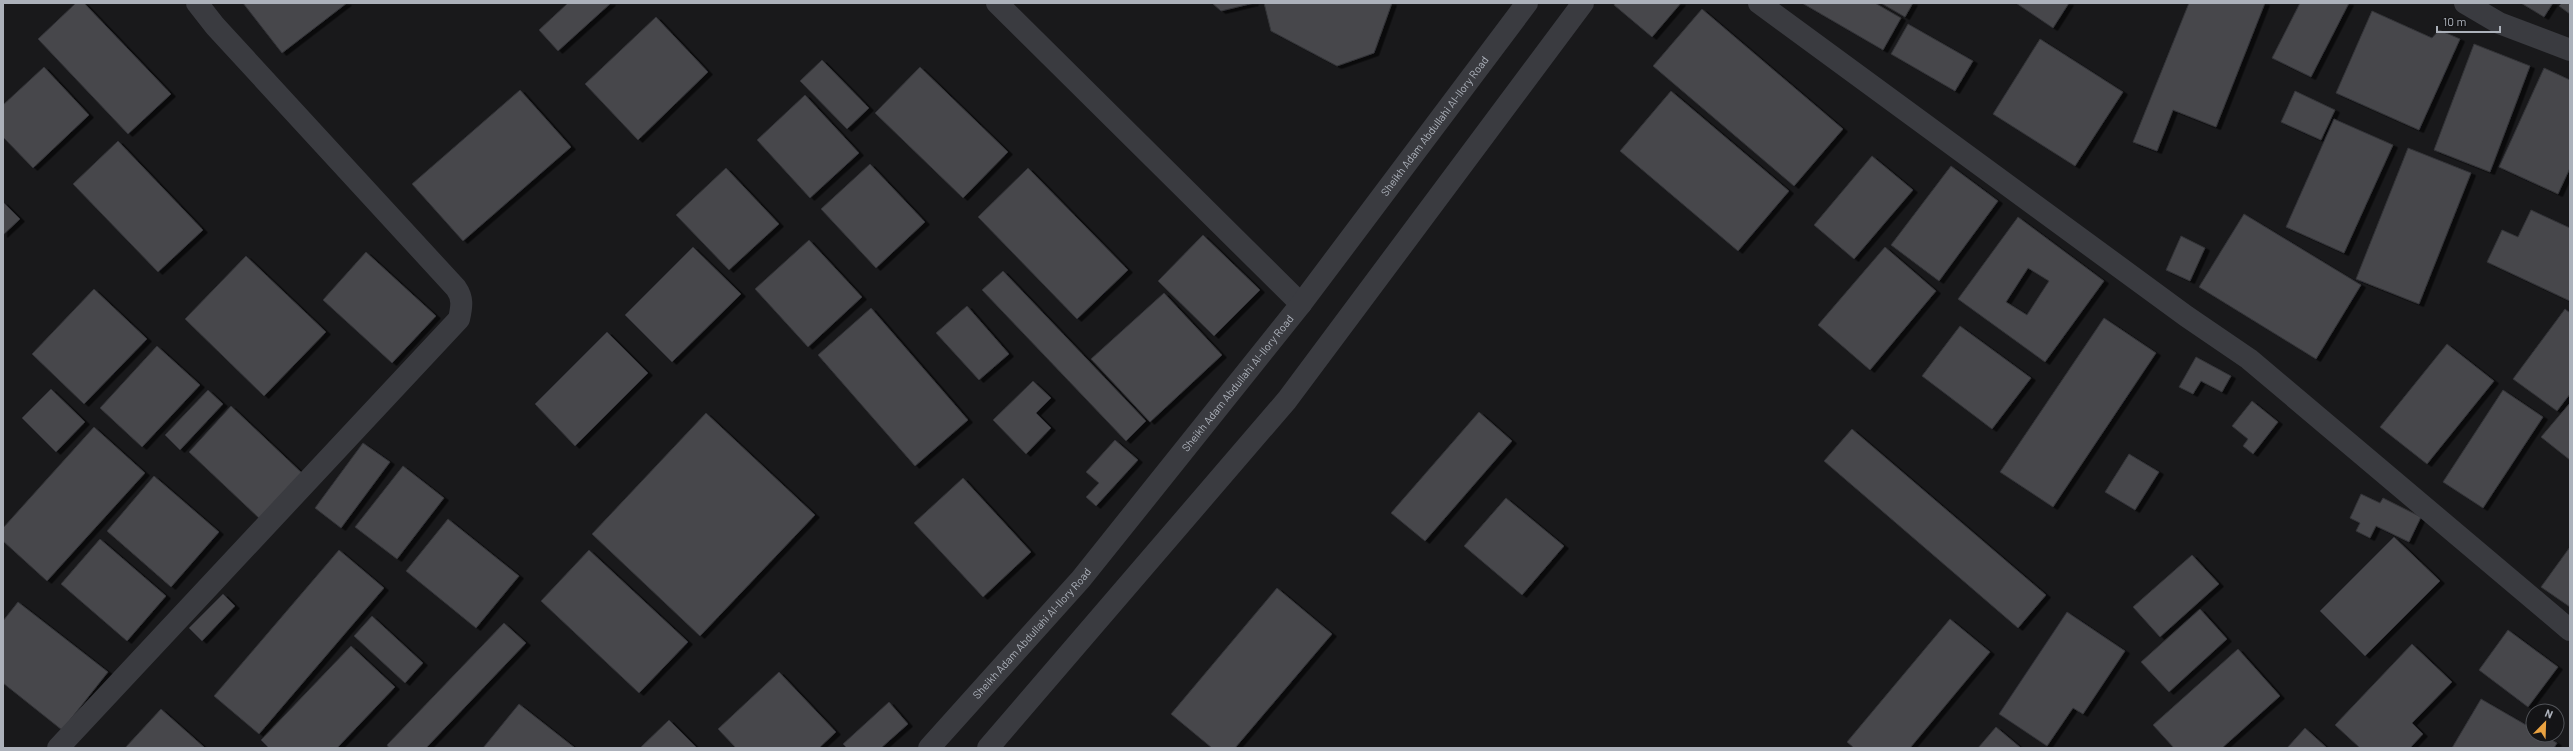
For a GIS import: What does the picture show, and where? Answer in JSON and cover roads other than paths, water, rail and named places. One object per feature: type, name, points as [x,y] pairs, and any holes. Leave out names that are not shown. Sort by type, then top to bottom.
[{"type":"street","points":[[58,748],[459,318],[462,307],[462,296],[456,288],[215,26],[197,3]]},
{"type":"street","points":[[997,3],[1302,304]]},
{"type":"street","name":"Sheikh Adam Abdullahi Al-Ilory Road","points":[[929,748],[1081,579],[1302,304],[1527,3]]},
{"type":"street","points":[[988,748],[1287,400],[1583,3]]},
{"type":"street","points":[[1759,3],[2186,316],[2249,359],[2570,630]]},
{"type":"street","points":[[2465,3],[2499,23],[2570,50]]}]
